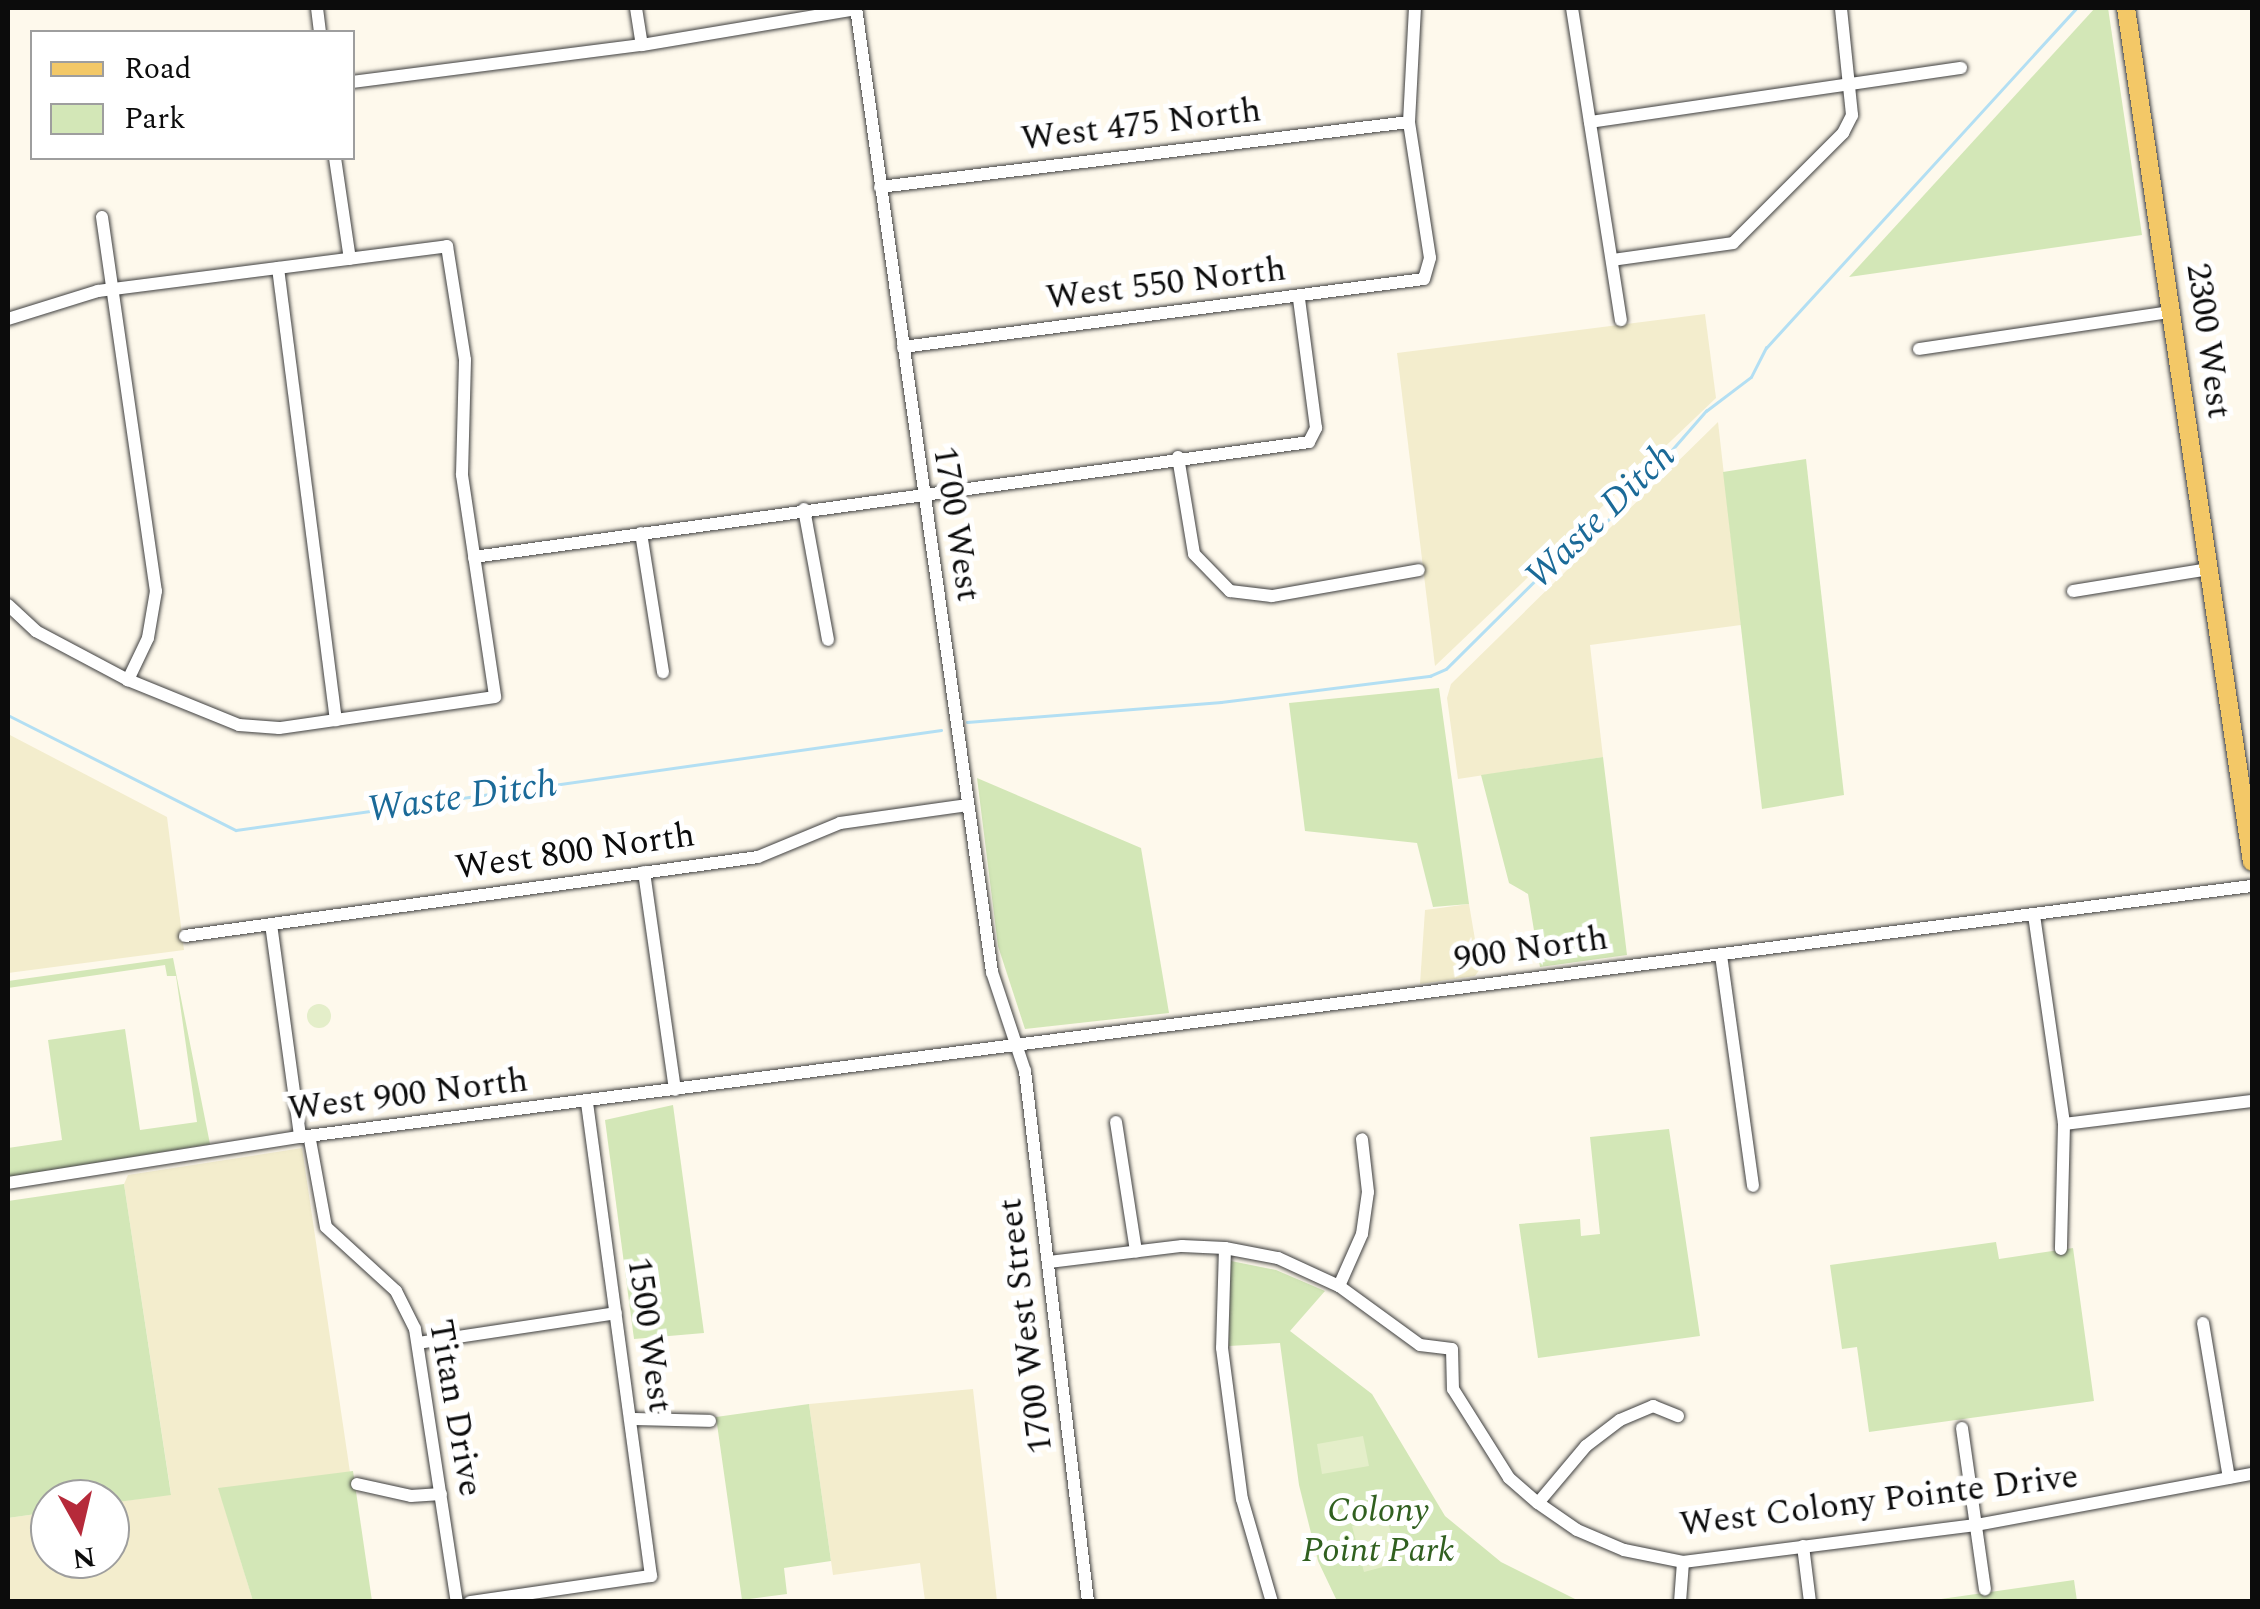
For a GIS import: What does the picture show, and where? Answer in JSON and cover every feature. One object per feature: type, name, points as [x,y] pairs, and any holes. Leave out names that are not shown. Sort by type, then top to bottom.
[{"type":"main road","name":"2300 West","points":[[2126,8],[2252,862]]},
{"type":"street","points":[[636,8],[642,45]]},
{"type":"street","points":[[355,82],[642,45],[856,8]]},
{"type":"street","name":"1700 West","points":[[856,8],[921,492],[992,972],[1018,1045]]},
{"type":"street","points":[[1409,122],[1414,8]]},
{"type":"street","points":[[1572,8],[1621,320]]},
{"type":"street","points":[[1612,260],[1734,243],[1749,234],[1852,115],[1841,8]]},
{"type":"street","points":[[1590,122],[1960,68]]},
{"type":"street","name":"West 475 North","points":[[880,188],[1409,122]]},
{"type":"street","name":"West 550 North","points":[[903,347],[1414,284],[1430,270],[1409,122]]},
{"type":"street","points":[[335,160],[350,259]]},
{"type":"street","points":[[102,217],[156,591],[148,638],[128,680]]},
{"type":"street","points":[[8,319],[113,290],[447,246],[465,360],[462,461],[494,697],[279,728],[239,725],[128,680],[36,631],[10,607]]},
{"type":"street","points":[[278,268],[336,720]]},
{"type":"street","points":[[474,557],[1315,438],[1299,298]]},
{"type":"street","points":[[1920,349],[2172,312]]},
{"type":"street","points":[[1178,457],[1190,543],[1219,585],[1256,597],[1419,570]]},
{"type":"street","points":[[804,509],[828,640]]},
{"type":"street","points":[[642,532],[662,672]]},
{"type":"street","points":[[2074,591],[2209,569]]},
{"type":"street","name":"West 800 North","points":[[185,936],[758,857],[840,824],[968,806]]},
{"type":"street","points":[[644,872],[674,1090]]},
{"type":"street","name":"900 North","points":[[817,1071],[2252,886]]},
{"type":"street","points":[[2034,914],[2064,1124],[2061,1249]]},
{"type":"street","name":"Titan Drive","points":[[270,924],[305,1138],[326,1227],[396,1291],[418,1342],[458,1602]]},
{"type":"street","points":[[1721,955],[1752,1186]]},
{"type":"street","name":"1700 West Street","points":[[1018,1045],[1049,1262],[1088,1602]]},
{"type":"street","name":"West 900 North","points":[[8,1183],[305,1138],[817,1071]]},
{"type":"street","points":[[2064,1124],[2252,1101]]},
{"type":"street","name":"1500 West","points":[[470,1602],[652,1576],[587,1103]]},
{"type":"street","points":[[1116,1122],[1136,1252]]},
{"type":"street","points":[[1339,1286],[1362,1234],[1368,1192],[1362,1139]]},
{"type":"street","points":[[1225,1248],[1222,1348],[1242,1499],[1272,1602]]},
{"type":"street","name":"West Colony Pointe Drive","points":[[1049,1262],[1136,1252],[1225,1248],[1278,1258],[1339,1286],[1420,1345],[1452,1350],[1453,1389],[1509,1478],[1538,1503],[1577,1530],[1624,1550],[1683,1562],[1976,1524],[2252,1474]]},
{"type":"street","points":[[418,1342],[616,1313]]},
{"type":"street","points":[[2203,1323],[2230,1478]]},
{"type":"street","points":[[1538,1503],[1586,1446],[1620,1420],[1653,1406],[1678,1416]]},
{"type":"street","points":[[630,1419],[710,1421]]},
{"type":"street","points":[[1962,1428],[1985,1589]]},
{"type":"street","points":[[357,1484],[411,1496],[441,1494]]},
{"type":"street","points":[[1803,1546],[1810,1602]]},
{"type":"street","points":[[1680,1602],[1683,1562]]},
{"type":"shaded area","points":[[1705,314],[1716,398],[1435,666],[1397,353]]},
{"type":"shaded area","points":[[1718,422],[1741,625],[1590,645],[1603,757],[1458,779],[1447,698],[1451,684]]},
{"type":"shaded area","points":[[8,734],[167,817],[184,950],[8,973]]},
{"type":"shaded area","points":[[1469,904],[1480,969],[1475,976],[1420,984],[1425,910]]},
{"type":"shaded area","points":[[302,1148],[350,1472],[219,1489],[253,1601],[8,1601],[8,1518],[30,1515],[30,1579],[130,1579],[130,1500],[171,1494],[124,1184],[128,1175]]},
{"type":"shaded area","points":[[973,1389],[997,1601],[925,1601],[920,1563],[833,1575],[809,1404]]},
{"type":"green space","points":[[2095,8],[2108,8],[2142,235],[1849,277]]},
{"type":"green space","points":[[1806,459],[1844,795],[1762,809],[1723,472]]},
{"type":"green space","points":[[1439,688],[1469,904],[1433,907],[1417,843],[1305,831],[1289,703]]},
{"type":"green space","points":[[1603,757],[1627,955],[1540,967],[1528,894],[1509,883],[1481,775]]},
{"type":"green space","points":[[977,778],[1141,848],[1169,1013],[1025,1029],[998,946]]},
{"type":"green space","points":[[173,958],[210,1144],[8,1177],[8,1148],[62,1140],[48,1040],[125,1029],[140,1130],[197,1122],[176,976],[167,976],[165,965],[8,988],[8,981]]},
{"type":"green space","points":[[319,1004],[328,1007],[328,1025],[319,1028],[310,1025],[307,1016],[310,1007]]},
{"type":"green space","points":[[673,1105],[704,1333],[634,1339],[605,1120]]},
{"type":"green space","points":[[1669,1129],[1700,1336],[1538,1358],[1519,1224],[1580,1219],[1581,1236],[1600,1234],[1590,1137]]},
{"type":"green space","points":[[124,1184],[171,1495],[130,1500],[130,1479],[30,1479],[30,1515],[8,1518],[8,1201]]},
{"type":"green space","points":[[1996,1242],[1999,1259],[2073,1248],[2094,1401],[1869,1432],[1857,1347],[1842,1349],[1830,1265]]},
{"type":"green space","name":"Colony Point Park","points":[[1231,1261],[1276,1270],[1325,1291],[1290,1331],[1372,1394],[1445,1516],[1501,1562],[1579,1601],[1337,1601],[1318,1561],[1299,1485],[1280,1343],[1229,1346]]},
{"type":"green space","points":[[809,1404],[831,1561],[784,1568],[787,1594],[742,1600],[716,1417]]},
{"type":"green space","points":[[1363,1436],[1369,1466],[1322,1474],[1317,1444]]},
{"type":"green space","points":[[353,1471],[372,1601],[253,1601],[218,1488]]},
{"type":"green space","points":[[1387,1517],[1398,1563],[1364,1572],[1352,1526]]},
{"type":"green space","points":[[2074,1580],[2077,1601],[1920,1602]]},
{"type":"waterway","name":"Waste Ditch","points":[[967,722],[1221,702],[1430,676],[1446,669],[1562,554],[1616,514],[1706,411],[1751,377],[1766,348],[2077,8]]},
{"type":"waterway","name":"Waste Ditch","points":[[8,715],[236,830],[941,730]]}]
